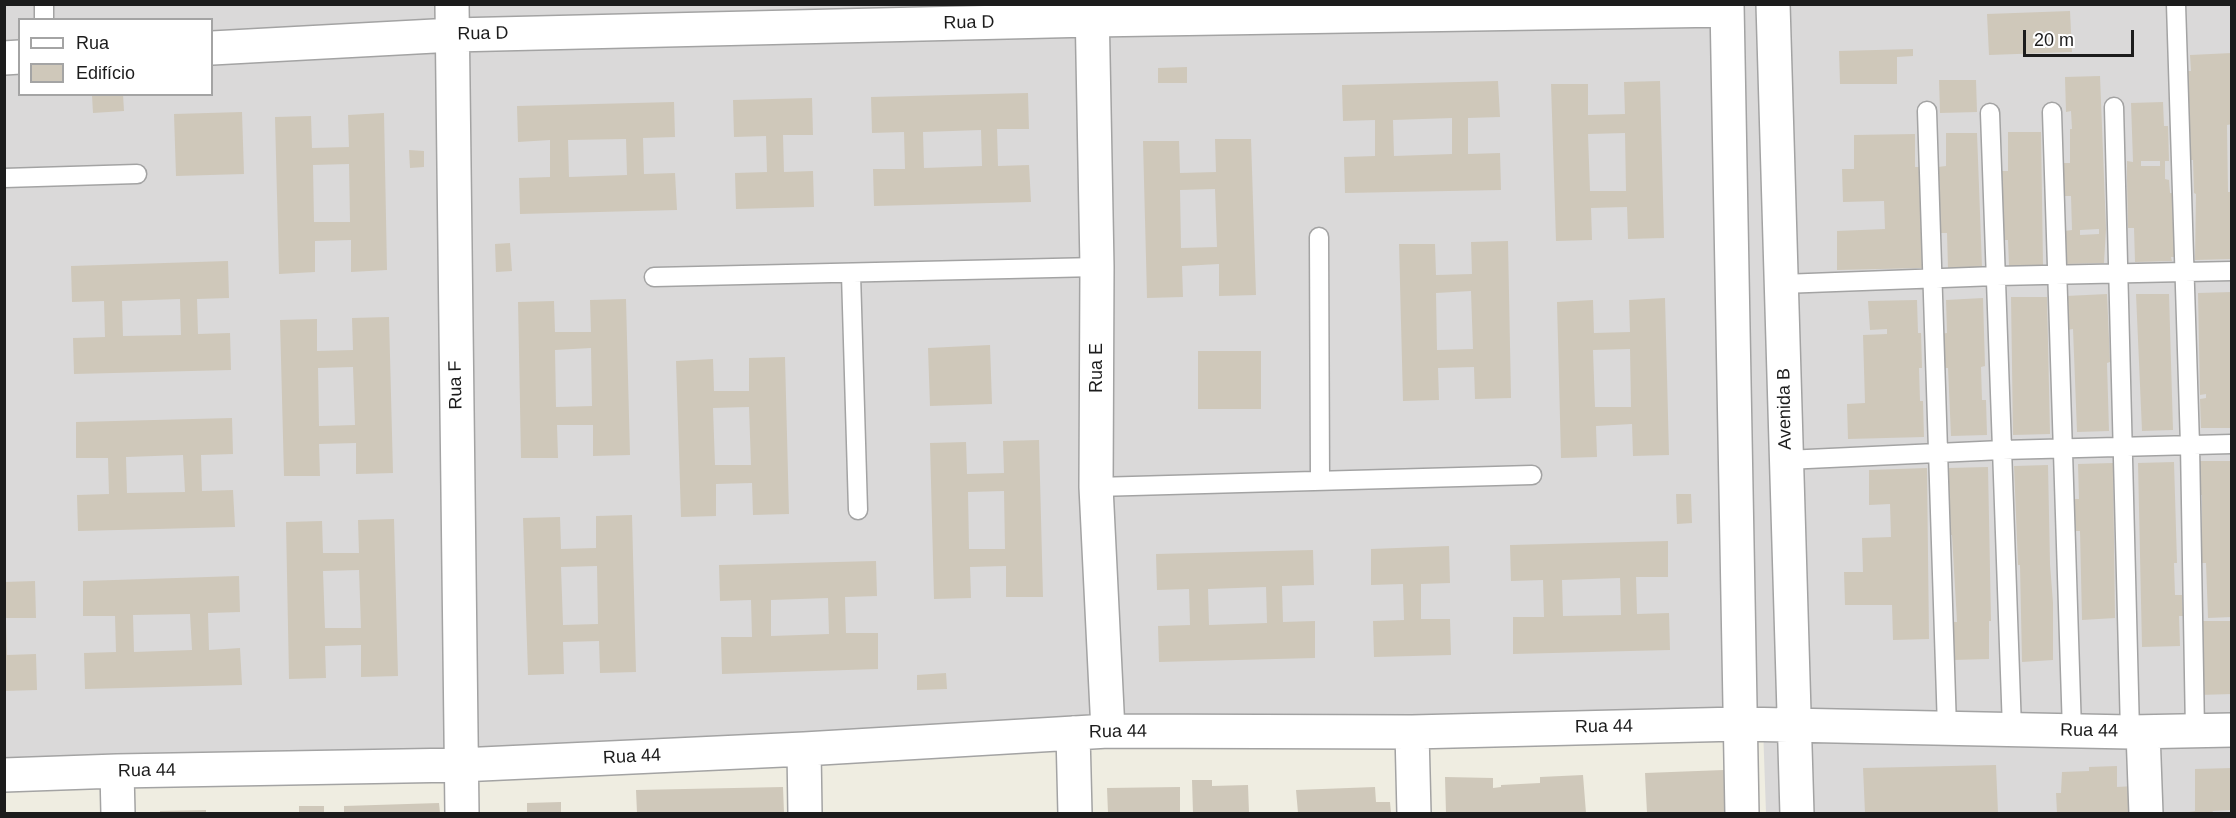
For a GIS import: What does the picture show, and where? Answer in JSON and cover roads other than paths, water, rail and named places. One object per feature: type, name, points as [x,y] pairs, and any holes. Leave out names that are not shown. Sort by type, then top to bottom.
[{"type":"street","name":"Avenida B","points":[[1773,4],[1797,813]]},
{"type":"street","name":"Rua D","points":[[213,48],[452,20],[1727,7]]},
{"type":"street","points":[[1727,7],[1742,813]]},
{"type":"street","name":"Rua E","points":[[1092,12],[1097,267],[1096,487],[1108,731]]},
{"type":"street","name":"Rua F","points":[[452,20],[462,813]]},
{"type":"street","name":"Rua 44","points":[[4,775],[460,765],[1108,731],[1412,732],[1739,724],[2137,732],[2232,730]]},
{"type":"street","points":[[1412,732],[1414,813]]},
{"type":"street","points":[[2137,732],[2146,813]]},
{"type":"street","points":[[1073,733],[1075,813]]},
{"type":"street","points":[[804,748],[805,813]]},
{"type":"street","points":[[117,771],[118,813]]},
{"type":"lane","points":[[2176,4],[2190,445],[2194,730]]},
{"type":"lane","points":[[2114,107],[2123,447],[2137,732]]},
{"type":"lane","points":[[1927,111],[1947,728]]},
{"type":"lane","points":[[2052,112],[2072,730]]},
{"type":"lane","points":[[1990,113],[2012,729]]},
{"type":"lane","points":[[4,178],[137,174]]},
{"type":"lane","points":[[1319,237],[1320,482]]},
{"type":"lane","points":[[654,277],[1097,267]]},
{"type":"lane","points":[[1782,284],[2057,274],[2232,271]]},
{"type":"lane","points":[[851,274],[858,510]]},
{"type":"lane","points":[[1786,460],[2002,450],[2232,444]]},
{"type":"lane","points":[[1096,487],[1532,474]]}]
